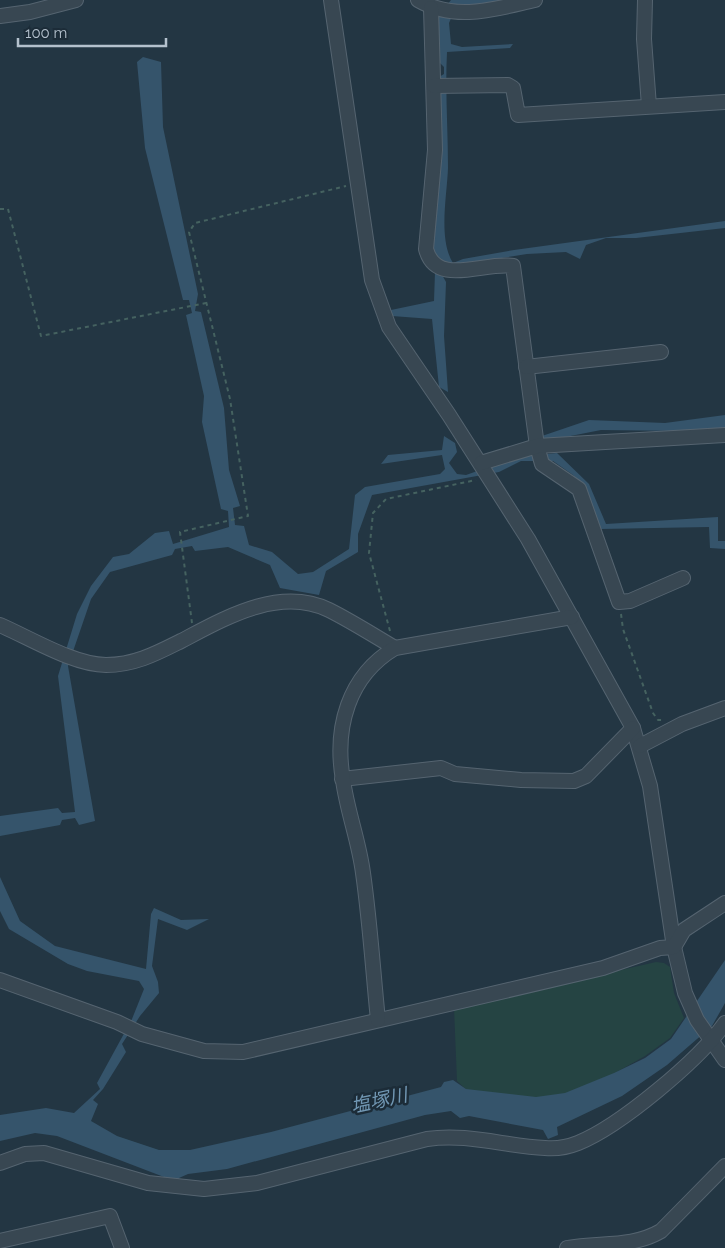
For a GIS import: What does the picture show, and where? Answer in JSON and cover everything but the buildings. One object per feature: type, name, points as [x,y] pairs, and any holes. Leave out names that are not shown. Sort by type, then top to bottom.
[{"type":"street","points":[[0,16],[30,12],[76,0]]},
{"type":"street","points":[[331,0],[372,280],[389,328],[490,477],[572,617],[633,728],[640,746],[650,786],[675,954],[691,1010],[725,1060]]},
{"type":"street","points":[[418,0],[431,8],[453,13],[480,12],[535,0]]},
{"type":"street","points":[[645,0],[644,40],[649,106]]},
{"type":"street","points":[[431,8],[435,150],[426,249],[429,260],[438,266],[455,272],[502,264],[513,266],[537,446],[542,464],[579,489],[619,602],[630,601],[683,578]]},
{"type":"street","points":[[434,86],[508,85],[513,88],[518,115],[725,102]]},
{"type":"street","points":[[526,367],[661,352]]},
{"type":"street","points":[[481,463],[537,446],[725,435]]},
{"type":"street","points":[[0,625],[64,654],[97,665],[108,665],[144,660],[244,609],[296,602],[328,610],[395,648]]},
{"type":"street","points":[[378,1020],[363,872],[342,779],[343,732],[351,696],[366,671],[395,648],[572,617]]},
{"type":"street","points":[[640,746],[682,724],[725,708]]},
{"type":"street","points":[[342,779],[441,768],[455,774],[521,780],[574,781],[586,776],[633,728]]},
{"type":"street","points":[[675,954],[684,930],[725,903]]},
{"type":"street","points":[[0,980],[117,1022],[142,1034],[204,1051],[243,1052],[603,968],[660,948],[675,954]]},
{"type":"street","points":[[0,1163],[25,1154],[44,1153],[148,1183],[204,1189],[257,1183],[444,1136],[544,1148],[563,1148],[593,1136],[637,1107],[725,1023]]},
{"type":"street","points":[[567,1248],[636,1243],[650,1238],[662,1231],[725,1166]]},
{"type":"street","points":[[0,1241],[110,1216],[122,1248]]},
{"type":"path","points":[[194,634],[180,532],[248,516],[230,399],[189,232],[195,223],[358,183]]},
{"type":"path","points":[[0,209],[8,209],[41,336],[206,303]]},
{"type":"path","points":[[395,648],[369,553],[373,513],[379,504],[386,499],[490,477]]},
{"type":"path","points":[[619,602],[623,629],[653,713],[658,720],[670,720],[682,724]]},
{"type":"green space","points":[[656,962],[664,963],[670,967],[674,993],[684,1018],[670,1038],[645,1056],[556,1106],[470,1093],[457,1081],[454,1008]]},
{"type":"water","points":[[451,0],[504,0],[478,6],[456,7],[449,23],[451,44],[462,47],[513,44],[510,48],[447,52],[448,168],[445,230],[448,253],[453,263],[463,259],[514,250],[725,221],[725,228],[636,238],[606,238],[586,245],[580,259],[566,252],[527,254],[446,265],[433,257],[431,248],[439,91],[442,81],[439,77],[444,74],[444,67],[439,62],[437,18]]},
{"type":"water","points":[[143,57],[161,62],[163,127],[198,294],[195,311],[201,312],[224,408],[229,470],[240,506],[233,508],[235,525],[244,526],[249,545],[272,552],[298,574],[313,572],[349,549],[355,495],[365,487],[440,474],[445,469],[442,455],[381,464],[388,455],[442,450],[444,436],[455,443],[457,452],[449,463],[457,474],[466,475],[517,457],[557,453],[589,484],[606,524],[718,517],[718,541],[725,541],[725,549],[710,548],[709,527],[600,529],[587,492],[573,475],[553,461],[521,461],[499,472],[372,495],[358,534],[358,552],[326,571],[319,595],[280,588],[270,565],[228,547],[195,551],[192,546],[175,549],[172,555],[110,572],[91,599],[68,666],[95,821],[79,825],[75,818],[62,820],[60,825],[0,836],[0,816],[58,808],[62,813],[75,812],[58,676],[77,614],[91,586],[113,557],[129,554],[155,533],[169,531],[173,544],[229,527],[228,511],[221,509],[202,422],[204,396],[186,315],[192,313],[189,300],[183,300],[145,148],[137,62]]},
{"type":"water","points":[[435,272],[441,273],[446,282],[444,336],[448,392],[439,387],[432,319],[392,316],[391,310],[434,301]]},
{"type":"water","points":[[725,415],[725,427],[722,428],[682,431],[601,430],[545,441],[542,436],[589,420],[665,423]]},
{"type":"water","name":"塩塚川","points":[[0,877],[20,921],[55,946],[146,969],[151,914],[154,908],[181,920],[209,919],[187,930],[158,919],[152,966],[158,982],[159,993],[140,1016],[122,1044],[126,1052],[103,1089],[93,1100],[98,1104],[91,1121],[117,1136],[159,1150],[190,1150],[271,1132],[441,1087],[444,1082],[453,1080],[466,1089],[536,1097],[565,1093],[645,1058],[671,1039],[725,960],[725,1003],[712,1026],[667,1065],[622,1096],[557,1127],[558,1135],[548,1139],[543,1130],[469,1116],[460,1118],[451,1111],[425,1115],[227,1169],[188,1174],[179,1178],[177,1182],[57,1136],[35,1133],[0,1141],[0,1115],[46,1108],[74,1113],[100,1089],[97,1083],[132,1019],[144,989],[139,981],[87,971],[68,964],[9,929],[0,911]]}]
